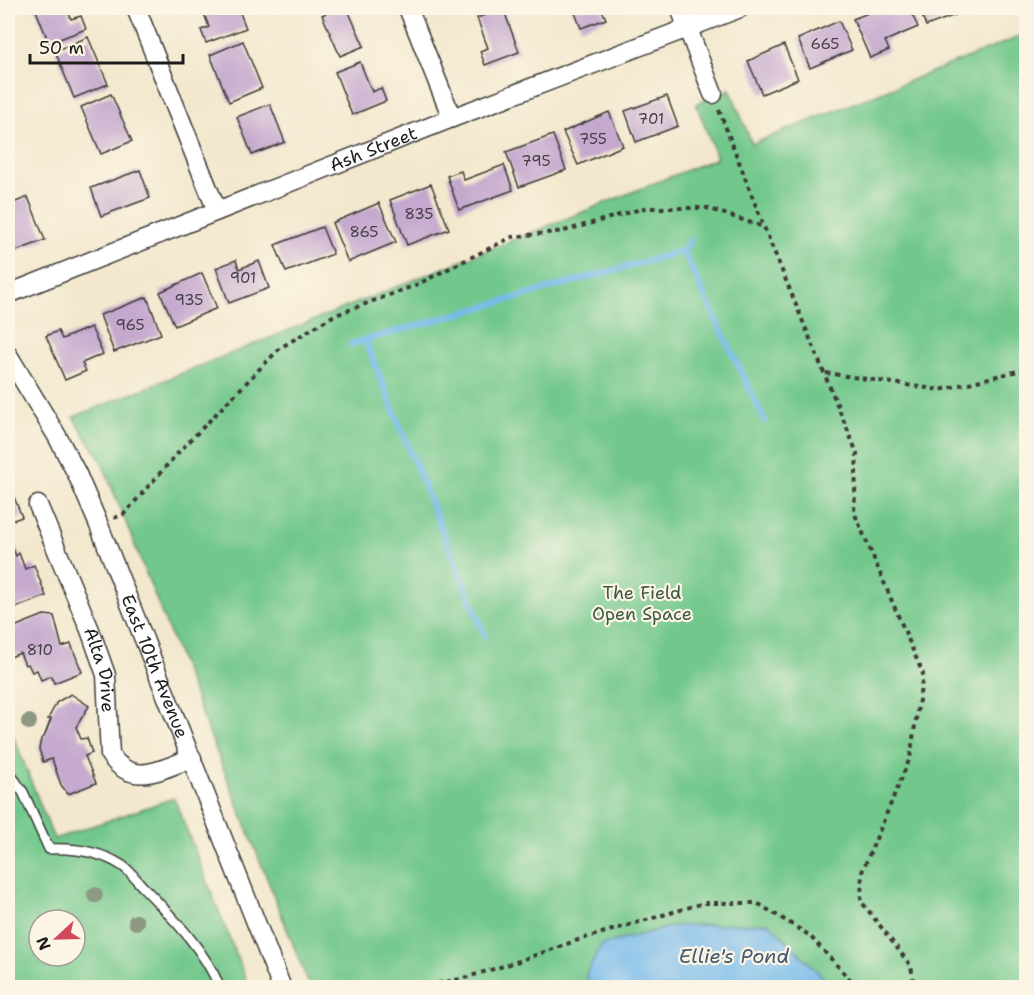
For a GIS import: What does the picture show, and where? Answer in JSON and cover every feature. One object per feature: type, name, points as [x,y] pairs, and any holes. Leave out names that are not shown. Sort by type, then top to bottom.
[{"type":"street","points":[[136,8],[217,211]]},
{"type":"street","points":[[408,8],[452,118]]},
{"type":"street","points":[[680,8],[714,97]]},
{"type":"street","name":"Ash Street","points":[[8,294],[452,118],[740,8]]},
{"type":"street","name":"East 10th Avenue","points":[[8,355],[77,474],[282,987]]},
{"type":"street","name":"Alta Drive","points":[[38,505],[90,630],[106,675],[110,755],[116,765],[135,774],[148,774],[192,758]]},
{"type":"lane","points":[[8,771],[23,792],[49,849],[75,848],[122,865],[179,925],[212,968],[220,987]]},
{"type":"path","points":[[714,97],[764,227],[857,453],[854,512],[923,674],[910,758],[862,872],[861,901],[911,966],[915,987]]},
{"type":"path","points":[[98,523],[124,514],[176,455],[280,348],[333,316],[417,285],[512,237],[564,231],[644,208],[707,208],[764,227]]},
{"type":"path","points":[[825,373],[940,390],[1026,369]]},
{"type":"path","points":[[411,987],[471,976],[578,940],[704,903],[757,903],[808,935],[858,987]]},
{"type":"green space","name":"The Field Open Space","points":[[1026,34],[1026,987],[310,987],[101,460],[73,417],[717,158],[696,104],[730,89],[752,144]]},
{"type":"green space","points":[[8,723],[54,839],[174,798],[249,987],[8,987]]},
{"type":"water","name":"Ellie's Pond","points":[[769,923],[833,987],[590,988],[586,975],[601,945],[674,926]]},
{"type":"building","points":[[35,8],[67,8],[71,19],[81,16],[86,29],[49,43]]},
{"type":"building","points":[[202,8],[230,8],[231,11],[238,8],[246,28],[206,43],[201,30],[209,27]]},
{"type":"building","points":[[338,8],[347,8],[364,46],[340,56],[322,15]]},
{"type":"building","points":[[503,8],[519,52],[485,65],[480,51],[488,48],[477,18]]},
{"type":"building","points":[[573,8],[601,8],[606,19],[581,28]]},
{"type":"building","points":[[881,8],[909,8],[918,27],[885,41],[889,50],[870,58],[853,19]]},
{"type":"building","points":[[919,8],[974,8],[926,26]]},
{"type":"building","points":[[839,21],[852,50],[810,68],[798,39]]},
{"type":"building","points":[[88,37],[108,84],[74,98],[55,51]]},
{"type":"building","points":[[243,41],[262,88],[229,102],[210,55]]},
{"type":"building","points":[[784,45],[798,79],[762,94],[748,61]]},
{"type":"building","points":[[360,62],[372,92],[381,88],[386,101],[352,115],[335,72]]},
{"type":"building","points":[[111,94],[132,141],[101,154],[81,107]]},
{"type":"building","points":[[667,96],[678,126],[636,142],[625,111]]},
{"type":"building","points":[[270,104],[285,142],[252,155],[237,117]]},
{"type":"building","points":[[609,112],[623,146],[578,165],[563,132]]},
{"type":"building","points":[[553,135],[566,170],[519,187],[506,152]]},
{"type":"building","points":[[504,165],[513,190],[459,210],[447,176],[461,171],[464,180]]},
{"type":"building","points":[[8,170],[14,187],[8,190]]},
{"type":"building","points":[[140,170],[150,198],[101,216],[91,188]]},
{"type":"building","points":[[431,184],[449,229],[407,245],[390,200]]},
{"type":"building","points":[[28,197],[45,240],[11,253],[8,239],[14,236],[8,219],[8,205]]},
{"type":"building","points":[[379,203],[396,242],[348,262],[332,223]]},
{"type":"building","points":[[322,227],[333,254],[286,272],[275,245]]},
{"type":"building","points":[[236,260],[239,269],[259,261],[269,288],[229,303],[216,268]]},
{"type":"building","points":[[202,273],[217,308],[175,326],[160,292]]},
{"type":"building","points":[[147,297],[161,334],[114,352],[100,315]]},
{"type":"building","points":[[91,327],[103,354],[82,363],[86,371],[65,380],[46,336],[58,331],[62,339]]},
{"type":"building","points":[[10,487],[22,517],[8,522],[8,488]]},
{"type":"building","points":[[8,535],[16,556],[19,553],[25,569],[34,565],[46,596],[10,610],[8,605]]},
{"type":"building","points":[[44,615],[54,616],[62,647],[71,644],[82,672],[54,683],[51,676],[41,680],[37,670],[32,672],[28,664],[25,665],[20,653],[8,658],[8,637],[12,636],[9,629]]},
{"type":"building","points":[[71,694],[89,706],[76,727],[81,739],[87,738],[92,753],[85,756],[96,783],[68,794],[61,785],[52,759],[43,762],[39,749],[41,739],[51,719],[48,719],[57,702]]},
{"type":"waterway","points":[[683,251],[690,240]]},
{"type":"waterway","points":[[351,344],[683,251],[765,421]]},
{"type":"waterway","points":[[365,340],[485,636]]}]
